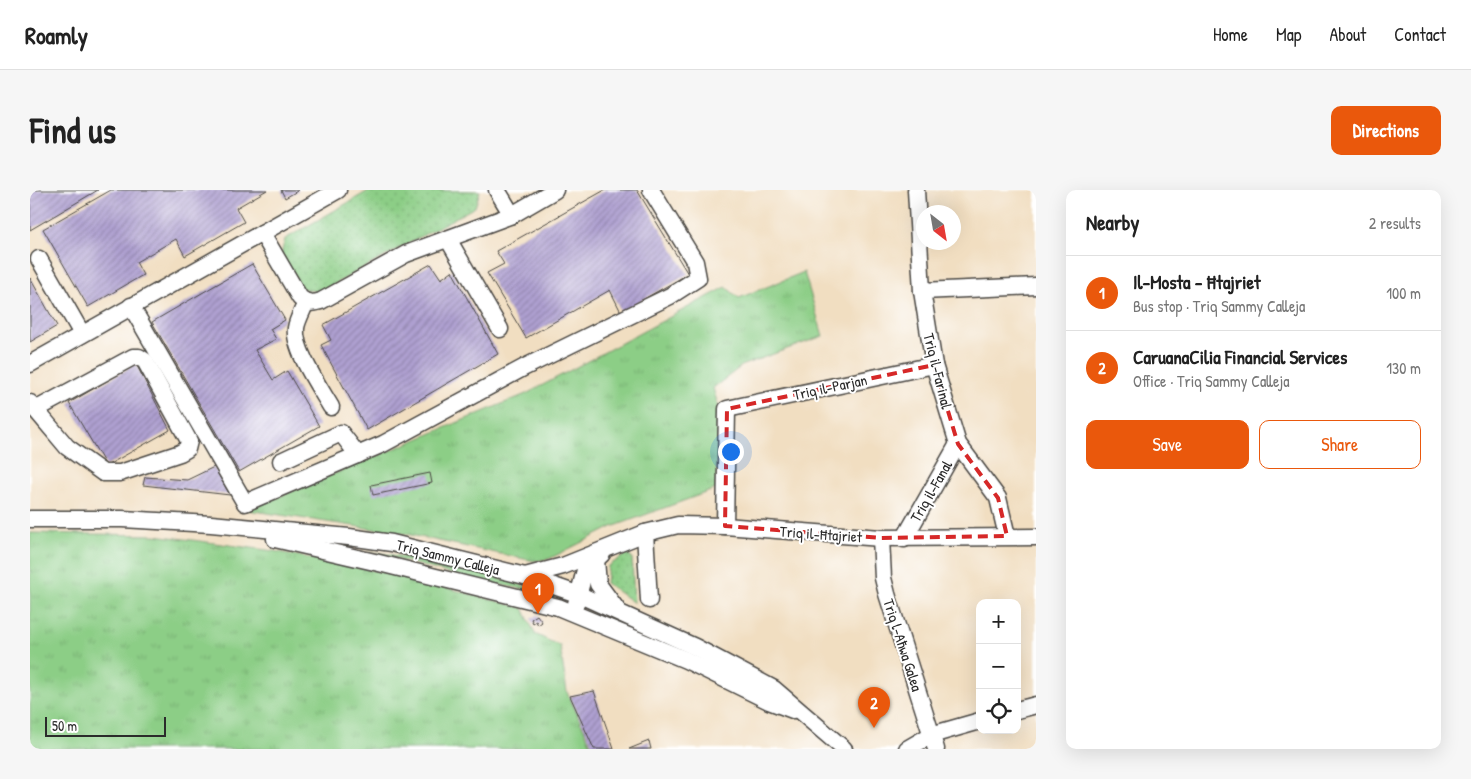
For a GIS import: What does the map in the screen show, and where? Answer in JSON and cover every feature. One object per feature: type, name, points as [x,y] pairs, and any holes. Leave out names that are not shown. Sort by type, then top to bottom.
[{"type":"street","points":[[30,364],[338,190]]},
{"type":"street","points":[[497,190],[512,215]]},
{"type":"street","points":[[262,233],[300,298],[306,302],[313,303],[321,301],[406,254],[426,245],[448,239],[512,215],[555,190]]},
{"type":"street","points":[[131,306],[245,503],[383,444],[567,346],[670,296],[698,278],[695,262],[651,190]]},
{"type":"street","name":"Triq il-Farinal","points":[[916,190],[922,291],[934,365],[958,444],[998,498],[1007,536]]},
{"type":"street","points":[[448,239],[500,329]]},
{"type":"street","points":[[39,259],[82,334]]},
{"type":"street","points":[[922,291],[1036,286]]},
{"type":"street","points":[[306,302],[296,326],[296,339],[301,353],[331,408]]},
{"type":"street","points":[[132,357],[139,357],[145,361],[189,441],[187,449],[120,473],[103,473],[67,447],[33,406],[132,357]]},
{"type":"street","name":"Triq il-Parjan","points":[[725,526],[727,409],[934,365]]},
{"type":"street","points":[[281,461],[341,433],[358,455]]},
{"type":"street","name":"Triq il-Fanal","points":[[904,539],[958,444]]},
{"type":"street","name":"Triq Sammy Calleja","points":[[30,519],[122,519],[211,524],[392,543],[525,576],[564,589],[618,612],[695,647],[774,689],[844,749]]},
{"type":"street","name":"Triq Sammy Calleja","points":[[211,524],[379,563],[566,613],[686,660],[769,701],[802,713]]},
{"type":"street","name":"Triq il-Ħtajriet","points":[[566,613],[564,589],[577,567],[609,548],[645,533],[678,525],[725,526],[904,539],[1036,537]]},
{"type":"street","points":[[645,533],[649,600]]},
{"type":"street","name":"Triq l-Aħwa Galea","points":[[881,538],[883,578],[886,594],[934,742]]},
{"type":"street","points":[[566,613],[580,596],[586,570],[592,558]]},
{"type":"street","points":[[592,558],[598,584],[618,612]]},
{"type":"street","name":"Triq il-Ħtajriet","points":[[525,576],[592,558]]},
{"type":"street","points":[[1021,709],[1036,705]]},
{"type":"street","points":[[907,749],[934,742],[976,723]]},
{"type":"highlighted area","points":[[934,365],[958,444],[998,498],[1007,536],[881,538],[725,526],[727,409]]},
{"type":"green space","points":[[370,190],[480,191],[475,207],[320,292],[300,288],[281,254],[285,239]]},
{"type":"green space","points":[[804,272],[823,336],[743,365],[713,388],[718,405],[716,489],[612,527],[549,559],[534,561],[406,534],[247,510],[526,394],[726,287],[739,298]]},
{"type":"green space","points":[[30,533],[155,535],[274,551],[402,576],[523,608],[535,634],[560,646],[567,692],[593,749],[30,749]]},
{"type":"green space","points":[[368,551],[457,565],[544,592],[480,582]]},
{"type":"green space","points":[[627,554],[632,557],[634,603],[606,583],[608,566]]},
{"type":"building","points":[[30,190],[98,190],[30,230]]},
{"type":"building","points":[[111,190],[267,190],[236,208],[244,222],[185,256],[176,239],[136,262],[143,275],[88,307],[43,229]]},
{"type":"building","points":[[281,190],[299,190],[285,198]]},
{"type":"building","points":[[605,190],[637,190],[688,274],[621,312],[610,290],[526,338],[487,273],[504,264],[496,251]]},
{"type":"building","points":[[252,264],[285,320],[270,329],[276,339],[255,350],[273,380],[287,371],[319,426],[239,472],[152,322]]},
{"type":"building","points":[[431,264],[441,279],[452,271],[498,354],[367,430],[321,345],[331,340],[323,325]]},
{"type":"building","points":[[30,278],[57,326],[30,342]]},
{"type":"building","points":[[136,364],[170,430],[106,466],[69,403]]},
{"type":"building","points":[[214,467],[230,495],[143,485],[145,477],[187,480]]},
{"type":"building","points":[[430,473],[432,483],[373,495],[371,485]]},
{"type":"building","points":[[537,615],[542,622],[538,625],[536,621],[533,623],[531,619]]},
{"type":"building","points":[[594,691],[614,749],[594,749],[570,696]]},
{"type":"building","points":[[649,741],[651,749],[629,749]]},
{"type":"place","name":"Il-Mosta - Ħtajriet","points":[[538,614]]},
{"type":"place","name":"CaruanaCilia Financial Services","points":[[874,728]]}]
